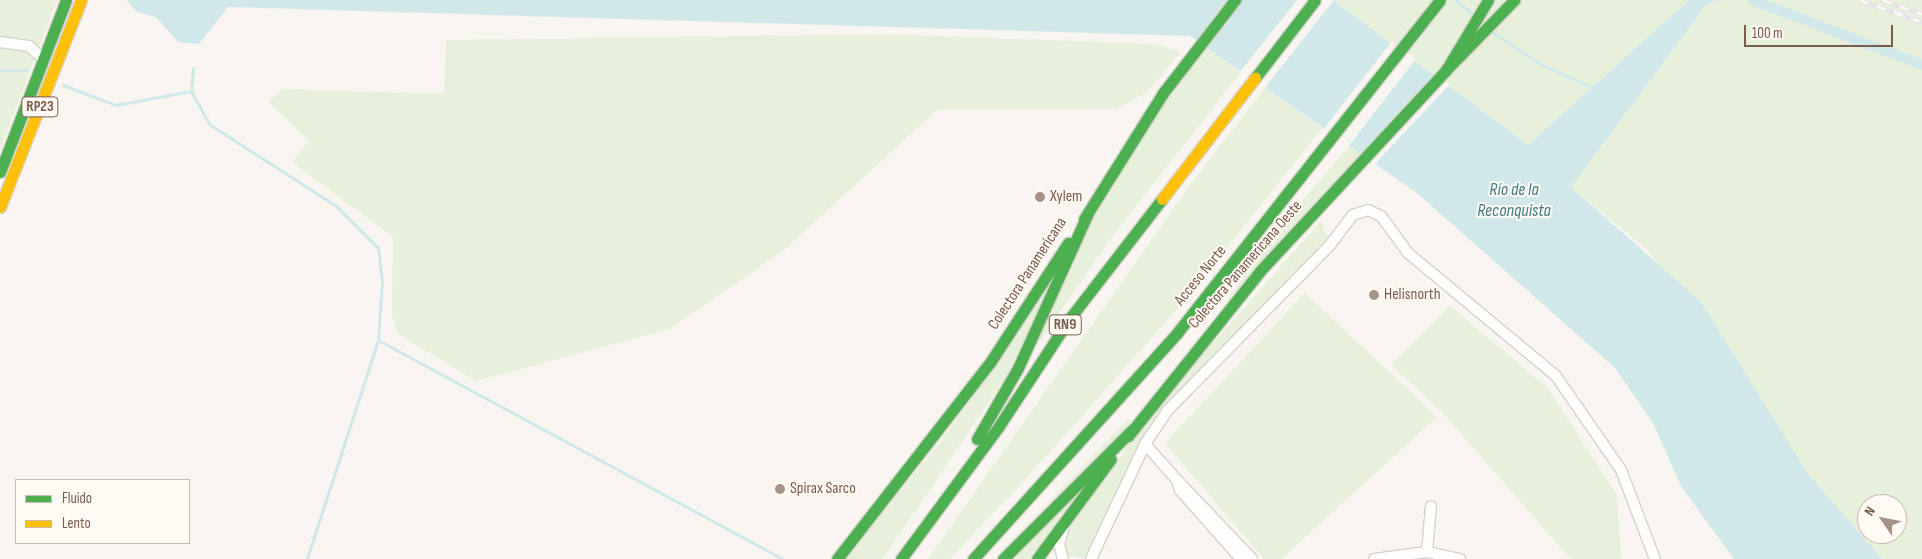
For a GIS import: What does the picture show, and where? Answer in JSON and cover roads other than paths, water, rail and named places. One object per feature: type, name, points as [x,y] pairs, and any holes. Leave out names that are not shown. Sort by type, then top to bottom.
[{"type":"main road","name":"Colectora Panamericana","points":[[837,559],[991,361],[1188,60],[1235,0]]},
{"type":"main road","name":"RN9","points":[[901,559],[999,426],[1070,318],[1316,0]]},
{"type":"main road","name":"Acceso Norte","points":[[973,559],[1176,333],[1440,0]]},
{"type":"main road","name":"Colectora Panamericana Oeste","points":[[1037,559],[1133,429],[1219,318],[1446,70],[1488,0]]},
{"type":"main road","points":[[1446,70],[1514,0]]},
{"type":"main road","name":"RP23","points":[[0,172],[65,3]]},
{"type":"main road","name":"RP23","points":[[0,206],[80,3]]},
{"type":"main road","points":[[896,559],[917,536],[1018,368],[1089,211]]},
{"type":"main road","points":[[1003,559],[1133,429]]},
{"type":"street","points":[[0,42],[28,46],[44,60]]},
{"type":"street","points":[[1091,559],[1145,444],[1168,410],[1324,252],[1353,215],[1373,211],[1408,253],[1556,376],[1621,470],[1655,559]]},
{"type":"street","points":[[1145,444],[1252,559]]},
{"type":"street","points":[[1177,480],[1180,490],[1241,559]]},
{"type":"street","points":[[1427,552],[1432,506]]},
{"type":"street","points":[[1063,559],[1059,544],[1066,520]]},
{"type":"street","points":[[1374,559],[1427,552],[1460,559]]},
{"type":"water","name":"Río de la Reconquista","points":[[126,0],[1333,0],[1528,145],[1689,0],[1719,0],[1706,5],[1571,187],[1701,302],[1808,474],[1857,530],[1857,544],[1869,544],[1882,559],[1734,559],[1681,486],[1653,423],[1615,368],[1417,193],[1190,36],[228,7],[199,44],[178,42],[156,17],[137,12]]},
{"type":"waterway","points":[[1456,0],[1475,16]]},
{"type":"waterway","points":[[1752,0],[1922,65]]},
{"type":"waterway","points":[[1492,32],[1542,65],[1596,89]]},
{"type":"waterway","points":[[193,68],[191,91],[209,124],[336,206],[378,248],[382,281],[378,340],[307,559]]},
{"type":"waterway","points":[[0,70],[27,70]]},
{"type":"waterway","points":[[63,85],[116,105],[191,91]]},
{"type":"waterway","points":[[378,340],[783,559]]},
{"type":"railway","points":[[1860,0],[1922,22]]},
{"type":"railway","points":[[1883,0],[1922,14]]},
{"type":"place","name":"Xylem","points":[[1040,197]]},
{"type":"place","name":"Helisnorth","points":[[1374,295]]},
{"type":"place","name":"Spirax Sarco","points":[[780,489]]}]
